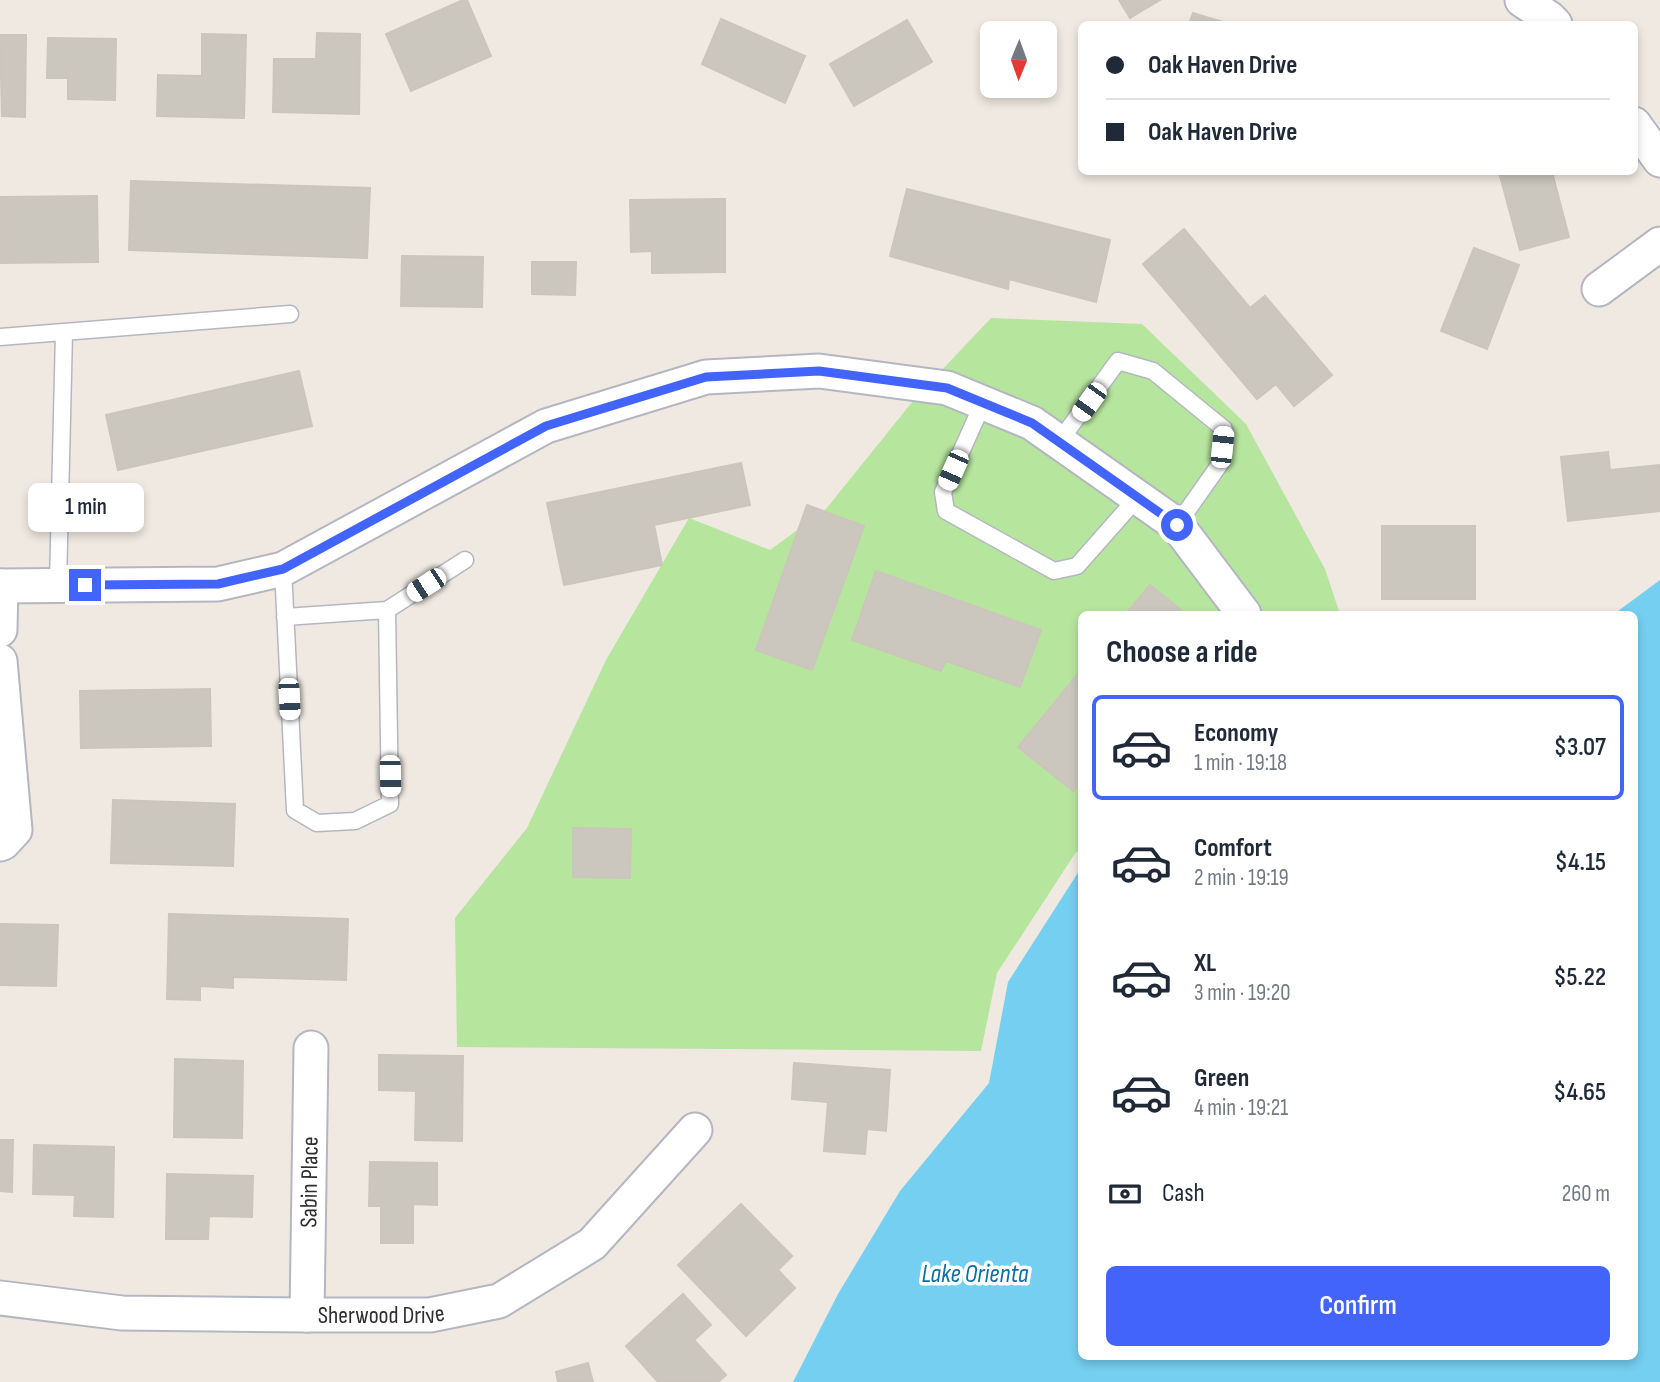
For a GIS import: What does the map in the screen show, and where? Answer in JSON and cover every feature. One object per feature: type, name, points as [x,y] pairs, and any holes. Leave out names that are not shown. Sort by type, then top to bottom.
[{"type":"street","points":[[1522,0],[1552,21]]},
{"type":"street","points":[[1638,130],[1660,160]]},
{"type":"street","points":[[1599,289],[1660,244]]},
{"type":"street","points":[[0,630],[1,586],[218,584],[283,569],[546,426],[706,377],[819,371],[947,388],[1032,423],[1177,525],[1242,611]]},
{"type":"street","points":[[0,661],[15,830],[0,844]]},
{"type":"street","name":"Sabin Place","points":[[307,1315],[311,1048]]},
{"type":"street","name":"Sherwood Drive","points":[[0,1298],[121,1313],[307,1315],[430,1315],[499,1301],[592,1244],[695,1130]]},
{"type":"lane","points":[[0,337],[290,314]]},
{"type":"lane","points":[[58,586],[64,332]]},
{"type":"lane","points":[[1059,442],[1118,361],[1153,371],[1224,429],[1220,464],[1177,525]]},
{"type":"lane","points":[[983,403],[943,492],[946,511],[1054,571],[1077,566],[1137,498]]},
{"type":"lane","points":[[285,617],[387,610],[465,560]]},
{"type":"lane","points":[[283,569],[295,810],[317,823],[355,821],[390,804],[387,610]]},
{"type":"green space","points":[[991,318],[1142,324],[1246,424],[1325,569],[1339,611],[1260,611],[1188,514],[1041,409],[953,372],[942,370]]},
{"type":"green space","points":[[913,401],[944,405],[1026,439],[1167,539],[1222,611],[1078,611],[1078,852],[997,973],[981,1051],[457,1047],[455,918],[527,828],[606,660],[689,518],[770,550],[826,509]]},
{"type":"water","name":"Lake Orienta","points":[[1660,580],[1660,1382],[793,1382],[838,1294],[900,1191],[989,1083],[1008,982],[1078,873],[1078,1360],[1638,1360],[1638,611],[1618,611]]},
{"type":"building","points":[[467,0],[491,56],[411,91],[386,34]]},
{"type":"building","points":[[1119,0],[1160,0],[1130,18]]},
{"type":"building","points":[[1193,13],[1219,21],[1190,21]]},
{"type":"building","points":[[721,19],[805,56],[785,103],[702,64]]},
{"type":"building","points":[[907,20],[932,62],[854,106],[830,64]]},
{"type":"building","points":[[317,33],[360,34],[359,114],[273,112],[274,59],[316,59]]},
{"type":"building","points":[[202,34],[246,35],[244,118],[157,116],[158,75],[202,76]]},
{"type":"building","points":[[0,35],[26,35],[25,117],[2,116]]},
{"type":"building","points":[[48,38],[116,39],[115,100],[68,99],[68,78],[47,78]]},
{"type":"building","points":[[1500,175],[1553,175],[1569,237],[1520,250]]},
{"type":"building","points":[[131,181],[370,188],[367,258],[129,250]]},
{"type":"building","points":[[907,189],[1110,240],[1096,302],[1009,279],[1008,289],[890,256]]},
{"type":"building","points":[[97,196],[98,262],[0,263],[0,197]]},
{"type":"building","points":[[725,199],[725,272],[652,273],[652,251],[631,252],[630,200]]},
{"type":"building","points":[[1184,229],[1250,308],[1265,296],[1332,375],[1294,406],[1276,384],[1257,399],[1143,264]]},
{"type":"building","points":[[1474,248],[1519,265],[1487,349],[1441,331]]},
{"type":"building","points":[[402,256],[483,257],[482,307],[401,306]]},
{"type":"building","points":[[532,262],[576,262],[575,295],[532,294]]},
{"type":"building","points":[[299,371],[312,426],[118,470],[106,415]]},
{"type":"building","points":[[1608,452],[1610,470],[1660,465],[1660,511],[1568,521],[1561,457]]},
{"type":"building","points":[[741,463],[750,505],[654,525],[662,565],[564,585],[547,503]]},
{"type":"building","points":[[807,505],[864,526],[812,670],[756,650]]},
{"type":"building","points":[[1382,526],[1475,526],[1475,599],[1382,599]]},
{"type":"building","points":[[876,571],[1041,630],[1020,687],[946,661],[941,671],[852,640]]},
{"type":"building","points":[[1150,585],[1182,611],[1128,611]]},
{"type":"building","points":[[1078,674],[1078,785],[1073,791],[1018,747]]},
{"type":"building","points":[[210,689],[211,746],[81,748],[80,691]]},
{"type":"building","points":[[113,800],[235,804],[233,866],[111,863]]},
{"type":"building","points":[[573,828],[631,829],[630,878],[573,877]]},
{"type":"building","points":[[169,914],[348,919],[346,980],[233,977],[233,988],[200,986],[200,1000],[167,999]]},
{"type":"building","points":[[0,924],[58,925],[56,986],[0,985]]},
{"type":"building","points":[[379,1055],[463,1056],[462,1141],[415,1140],[416,1091],[379,1090]]},
{"type":"building","points":[[175,1059],[243,1061],[242,1138],[174,1137]]},
{"type":"building","points":[[794,1063],[890,1070],[886,1131],[867,1129],[865,1154],[824,1151],[828,1102],[792,1099]]},
{"type":"building","points":[[0,1140],[13,1140],[12,1192],[0,1191]]},
{"type":"building","points":[[34,1145],[114,1147],[113,1217],[74,1216],[75,1195],[33,1194]]},
{"type":"building","points":[[370,1162],[437,1163],[437,1205],[413,1204],[413,1243],[381,1243],[381,1206],[369,1206]]},
{"type":"building","points":[[167,1174],[253,1176],[252,1217],[209,1216],[208,1239],[166,1239]]},
{"type":"building","points":[[741,1204],[792,1256],[778,1270],[795,1288],[746,1336],[678,1265]]},
{"type":"building","points":[[683,1294],[711,1325],[694,1340],[726,1375],[718,1382],[658,1382],[626,1346]]},
{"type":"building","points":[[588,1363],[593,1382],[558,1382],[556,1372]]},
{"type":"route","points":[[85,585],[218,584],[283,569],[546,426],[706,377],[819,371],[947,388],[1032,423],[1177,525]]}]
